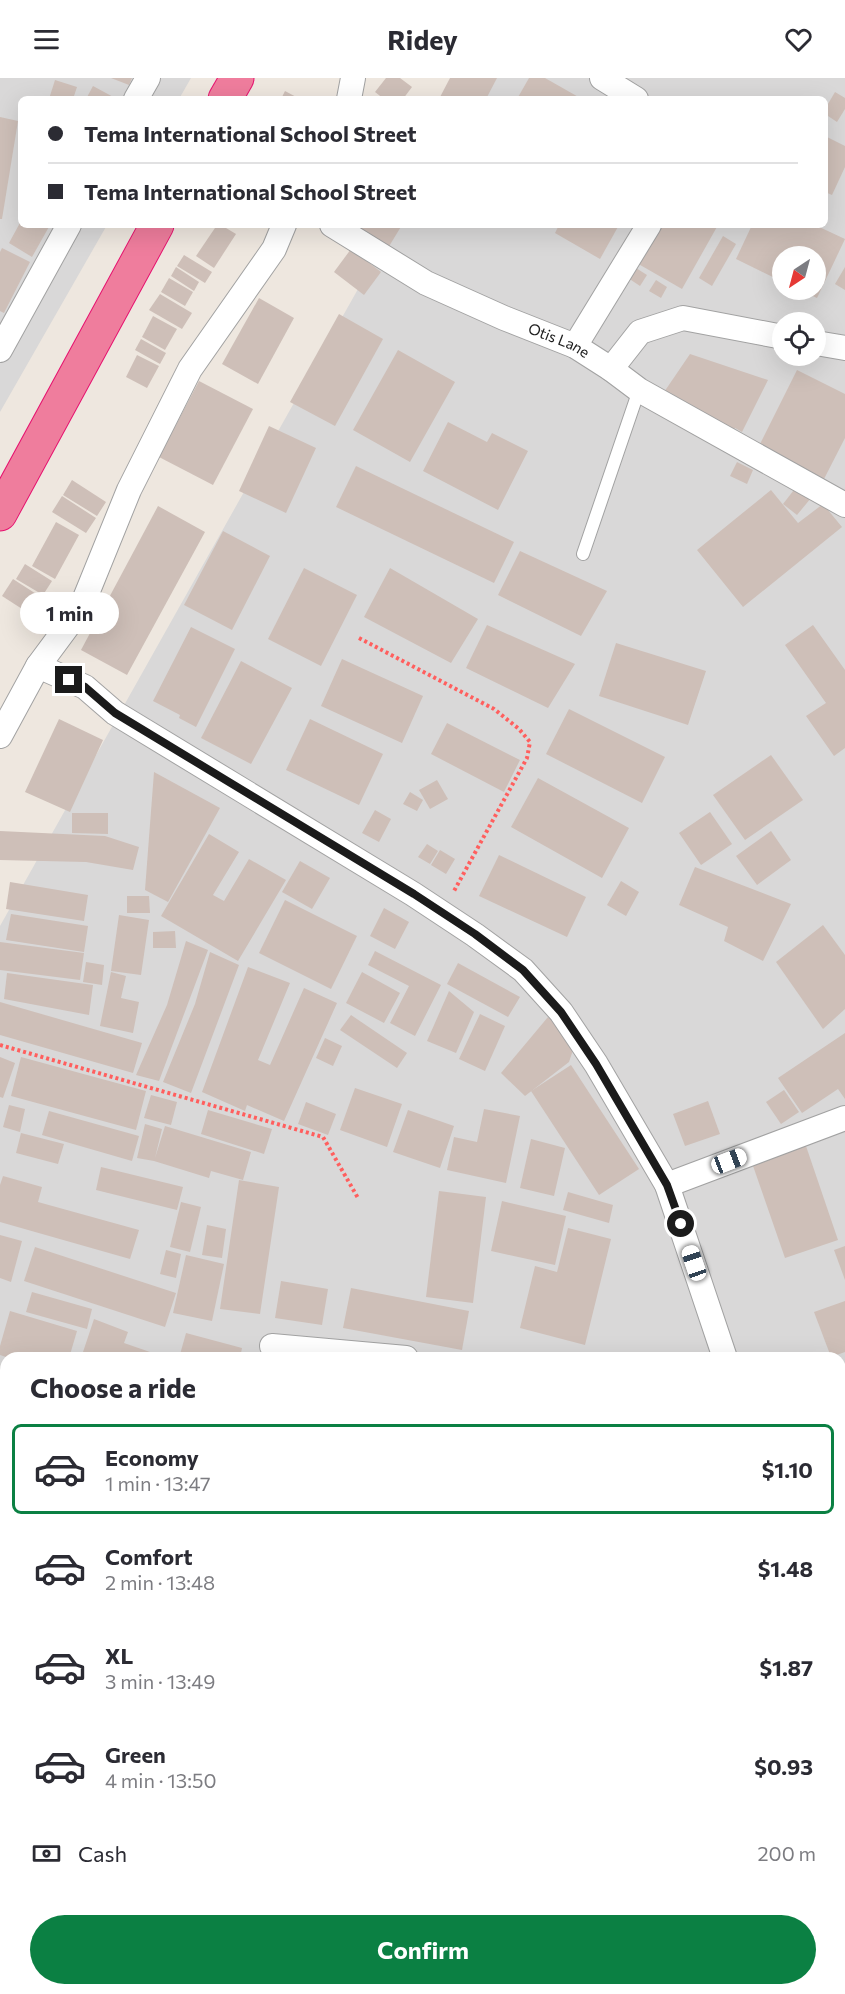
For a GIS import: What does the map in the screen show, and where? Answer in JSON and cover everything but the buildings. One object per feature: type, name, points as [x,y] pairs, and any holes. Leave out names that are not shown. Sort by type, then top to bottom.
[{"type":"highway","points":[[227,96],[237,78]]},
{"type":"highway","points":[[0,514],[155,228]]},
{"type":"street","points":[[138,96],[148,78]]},
{"type":"street","points":[[350,96],[353,78]]},
{"type":"street","points":[[602,78],[631,96]]},
{"type":"street","points":[[0,350],[67,228]]},
{"type":"street","points":[[0,736],[38,666],[81,608],[129,490],[190,369],[274,249],[283,228]]},
{"type":"street","name":"Otis Lane","points":[[337,228],[426,283],[504,318],[575,346],[639,390],[845,505]]},
{"type":"street","points":[[575,346],[647,228]]},
{"type":"street","points":[[611,369],[640,332],[683,318],[772,335]]},
{"type":"street","points":[[826,345],[845,348]]},
{"type":"street","points":[[38,666],[85,687],[115,713],[442,912],[523,970],[561,1012],[596,1064],[667,1185],[723,1352]]},
{"type":"street","points":[[667,1185],[845,1118]]},
{"type":"street","points":[[272,1346],[339,1352]]},
{"type":"lane","points":[[583,554],[639,390]]},
{"type":"path","points":[[359,638],[494,709],[519,729],[530,742],[527,758],[442,912]]},
{"type":"path","points":[[0,1045],[323,1137],[358,1198]]},
{"type":"shaded area","points":[[0,78],[191,78],[181,96],[18,96],[18,228],[105,228],[0,412]]},
{"type":"shaded area","points":[[476,78],[845,78],[845,1352],[0,1352],[0,926],[392,228],[828,228],[828,96],[467,96]]},
{"type":"route","points":[[69,680],[85,687],[115,713],[414,894],[475,934],[523,970],[561,1012],[596,1064],[667,1185],[681,1224]]}]
